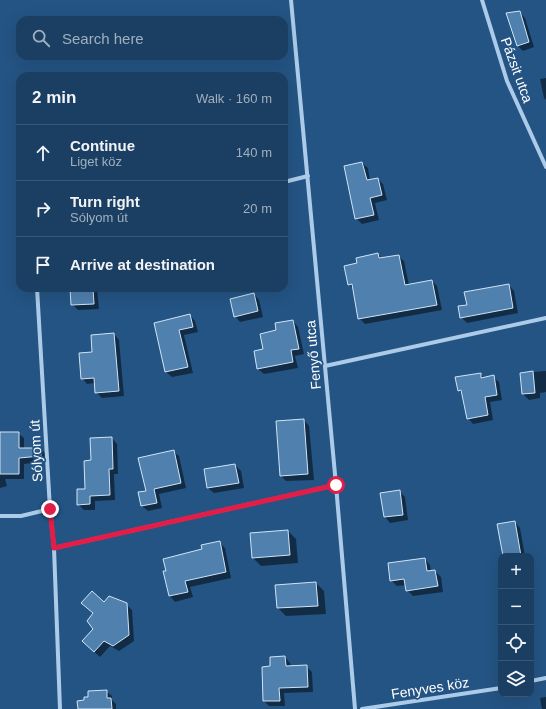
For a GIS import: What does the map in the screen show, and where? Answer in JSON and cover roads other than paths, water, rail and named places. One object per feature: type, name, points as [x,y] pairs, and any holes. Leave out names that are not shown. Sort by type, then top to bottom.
[{"type":"street","name":"Fenyő utca","points":[[291,0],[336,485],[355,709]]},
{"type":"street","name":"Pázsit utca","points":[[482,0],[507,81],[546,167]]},
{"type":"street","points":[[288,181],[308,176]]},
{"type":"street","name":"Sólyom út","points":[[37,292],[50,509],[54,548],[60,709]]},
{"type":"street","points":[[325,366],[546,318]]},
{"type":"street","points":[[54,548],[336,485]]},
{"type":"street","points":[[0,516],[21,516],[50,509]]},
{"type":"street","points":[[534,680],[546,678]]},
{"type":"street","name":"Fenyves köz","points":[[362,709],[498,688]]}]
